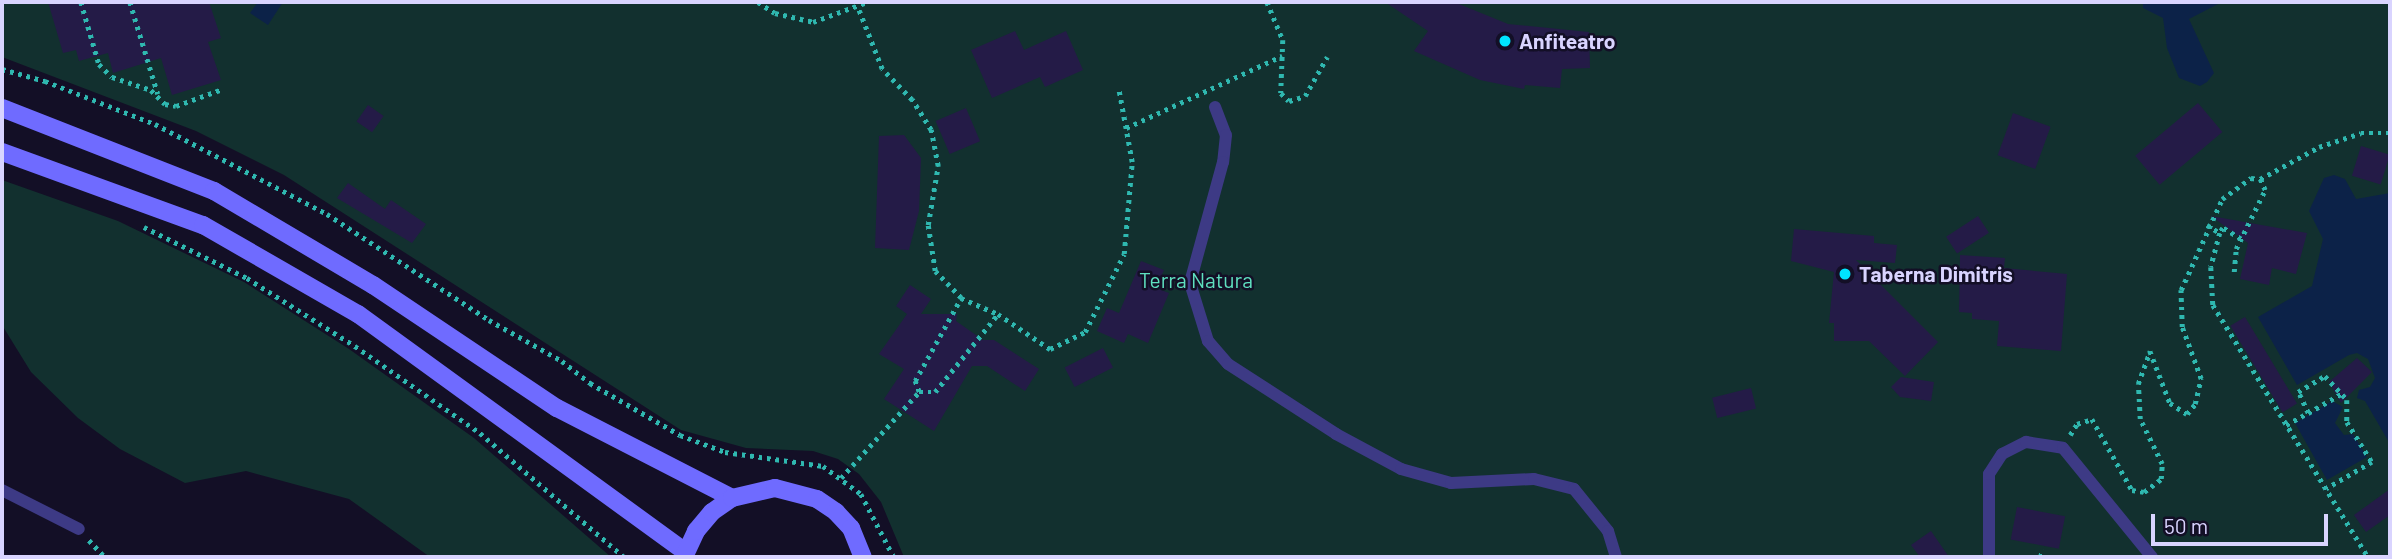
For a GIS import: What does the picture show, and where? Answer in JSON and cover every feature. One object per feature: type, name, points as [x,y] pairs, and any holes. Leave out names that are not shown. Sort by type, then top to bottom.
[{"type":"main road","points":[[2,108],[214,191],[373,285],[557,408],[732,498]]},
{"type":"main road","points":[[2,152],[202,225],[358,314],[684,555],[712,512],[732,498],[775,488],[817,499],[851,528],[863,557]]},
{"type":"lane","points":[[1215,107],[1226,135],[1223,162],[1190,283],[1208,341],[1228,364],[1336,434],[1401,469],[1451,483],[1534,479],[1574,489],[1608,531],[1616,557]]},
{"type":"lane","points":[[1989,557],[1989,474],[2001,454],[2026,442],[2063,448],[2152,557]]},
{"type":"lane","points":[[2,490],[79,529]]},
{"type":"path","points":[[81,2],[99,64],[113,76],[158,95]]},
{"type":"path","points":[[130,2],[158,95],[165,104],[176,106],[220,90]]},
{"type":"path","points":[[758,2],[775,13],[813,22],[858,8],[867,2]]},
{"type":"path","points":[[1267,2],[1283,40],[1281,93],[1289,101],[1305,96],[1327,57]]},
{"type":"path","points":[[858,8],[882,69],[912,100],[931,130],[938,166],[928,225],[935,271],[961,298],[998,314],[1050,349],[1085,332],[1124,254],[1132,162],[1119,91]]},
{"type":"path","points":[[1233,79],[1282,56]]},
{"type":"path","points":[[2,69],[45,80],[155,124],[327,215],[680,435],[725,453],[823,466],[861,494],[876,516],[894,557]]},
{"type":"path","points":[[1126,128],[1187,100]]},
{"type":"path","points":[[2063,448],[2077,424],[2092,419],[2132,491],[2144,492],[2161,479],[2162,464],[2140,419],[2138,384],[2150,351],[2170,403],[2187,414],[2195,404],[2202,379],[2182,327],[2180,290],[2207,225],[2222,199],[2251,178],[2260,179],[2319,147],[2361,133],[2390,133]]},
{"type":"path","points":[[2234,272],[2241,239],[2265,190],[2260,179]]},
{"type":"path","points":[[135,223],[247,278],[355,345],[480,433],[624,557]]},
{"type":"path","points":[[2207,225],[2220,233]]},
{"type":"path","points":[[2241,239],[2223,228],[2220,233],[2211,267],[2213,305],[2368,557]]},
{"type":"path","points":[[919,392],[915,381],[961,298]]},
{"type":"path","points":[[841,478],[919,392],[935,392],[998,314]]},
{"type":"path","points":[[2308,413],[2298,392],[2325,376],[2347,400],[2347,422],[2372,462],[2326,489]]},
{"type":"path","points":[[2286,425],[2341,394]]},
{"type":"path","points":[[2040,557],[2043,550]]},
{"type":"green space","name":"Terra Natura","points":[[2,2],[2390,2],[2390,557],[904,557],[881,502],[859,474],[838,459],[813,451],[746,448],[681,430],[284,175],[196,131],[2,57]]},
{"type":"green space","points":[[2,180],[118,221],[244,282],[349,349],[474,438],[611,557],[430,557],[349,499],[246,471],[185,483],[120,449],[78,418],[31,372],[2,325]]},
{"type":"water","points":[[258,2],[283,2],[268,25],[250,13]]},
{"type":"water","points":[[2143,2],[2222,2],[2189,19],[2214,73],[2207,82],[2200,86],[2179,78],[2167,48],[2163,18],[2143,8]]},
{"type":"water","points":[[2334,175],[2345,179],[2356,199],[2390,193],[2390,444],[2365,401],[2357,398],[2359,390],[2370,387],[2375,378],[2368,359],[2357,353],[2349,355],[2297,385],[2258,317],[2312,286],[2323,239],[2309,211],[2324,178]]},
{"type":"water","points":[[2332,401],[2343,407],[2335,423],[2344,435],[2353,434],[2367,457],[2327,480],[2295,423]]},
{"type":"building","points":[[48,2],[209,2],[221,38],[208,42],[221,80],[172,95],[161,58],[113,73],[108,53],[79,61],[76,50],[63,53]]},
{"type":"building","name":"Anfiteatro","points":[[1385,2],[1454,2],[1508,24],[1589,32],[1590,68],[1562,69],[1560,88],[1525,85],[1524,89],[1480,80],[1414,51],[1428,31]]},
{"type":"building","points":[[1015,31],[1024,50],[1066,31],[1083,70],[1045,87],[1040,77],[992,98],[971,50]]},
{"type":"building","points":[[2198,103],[2222,132],[2160,185],[2135,156]]},
{"type":"building","points":[[368,105],[384,116],[372,132],[357,121]]},
{"type":"building","points":[[966,108],[980,141],[950,154],[936,121]]},
{"type":"building","points":[[2013,113],[2051,127],[2035,169],[1998,155]]},
{"type":"building","points":[[904,135],[921,158],[919,211],[909,250],[875,248],[879,136]]},
{"type":"building","points":[[2361,146],[2390,155],[2381,184],[2352,176]]},
{"type":"building","points":[[348,183],[385,209],[391,200],[426,224],[412,243],[337,198]]},
{"type":"building","points":[[1978,216],[1989,233],[1957,253],[1946,237]]},
{"type":"building","points":[[2211,216],[2307,233],[2296,274],[2272,268],[2269,285],[2240,279],[2248,243]]},
{"type":"building","points":[[1794,229],[1874,236],[1874,243],[1897,245],[1895,263],[1856,260],[1938,342],[1905,376],[1869,341],[1834,341],[1834,323],[1829,323],[1834,272],[1791,261]]},
{"type":"building","points":[[1960,255],[2005,258],[2004,268],[2067,274],[2061,351],[1997,346],[1999,321],[1972,319],[1972,313],[1959,312]]},
{"type":"building","points":[[1141,261],[1164,270],[1156,288],[1169,293],[1148,343],[1128,334],[1124,343],[1097,331],[1107,308],[1119,313]]},
{"type":"building","points":[[910,285],[931,299],[921,314],[957,314],[956,321],[983,340],[994,340],[1039,369],[1025,391],[987,366],[972,366],[934,431],[884,399],[904,369],[879,354],[907,314],[896,306]]},
{"type":"building","points":[[2245,317],[2297,404],[2282,412],[2230,326]]},
{"type":"building","points":[[1103,348],[1113,368],[1075,387],[1065,368]]},
{"type":"building","points":[[2357,358],[2372,372],[2341,403],[2329,382]]},
{"type":"building","points":[[1901,377],[1934,382],[1931,401],[1900,397],[1891,387]]},
{"type":"building","points":[[1751,388],[1756,408],[1717,418],[1712,398]]},
{"type":"building","points":[[2390,489],[2390,515],[2366,532],[2354,515]]},
{"type":"building","points":[[2017,507],[2065,516],[2059,549],[2011,539]]},
{"type":"building","points":[[1931,531],[1949,557],[1920,557],[1911,545]]},
{"type":"place","name":"Anfiteatro","points":[[1505,41]]},
{"type":"place","name":"Taberna Dimitris","points":[[1845,274]]}]
